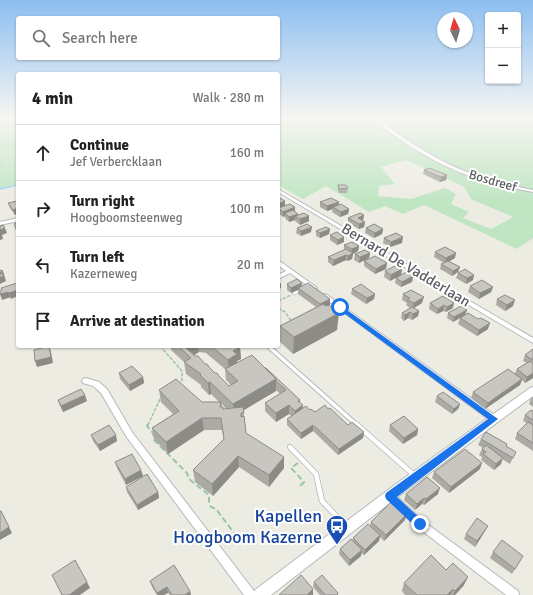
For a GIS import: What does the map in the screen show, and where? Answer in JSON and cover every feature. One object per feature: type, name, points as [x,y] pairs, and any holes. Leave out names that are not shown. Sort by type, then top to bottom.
[{"type":"street","name":"Bosdreef","points":[[415,146],[437,160],[454,168],[502,184],[533,191]]},
{"type":"street","name":"Bernard De Vadderlaan","points":[[280,191],[533,340]]},
{"type":"street","points":[[0,224],[16,220]]},
{"type":"street","points":[[280,264],[494,419]]},
{"type":"street","points":[[280,276],[290,271]]},
{"type":"street","points":[[86,381],[96,384],[104,391],[129,434],[250,595]]},
{"type":"street","points":[[260,595],[390,496],[533,391]]},
{"type":"street","points":[[390,496],[420,524],[514,595]]},
{"type":"lane","points":[[294,293],[310,286]]},
{"type":"lane","points":[[333,311],[340,307]]},
{"type":"lane","points":[[270,348],[416,477]]},
{"type":"lane","points":[[290,447],[316,474],[322,501],[348,528]]},
{"type":"path","points":[[0,161],[3,165],[0,166]]},
{"type":"path","points":[[280,300],[294,293]]},
{"type":"path","points":[[280,309],[285,312],[293,323]]},
{"type":"path","points":[[162,348],[183,374],[182,380],[174,387]]},
{"type":"path","points":[[162,396],[147,426],[154,433],[154,440],[187,473],[189,479],[209,495],[209,504],[211,507],[216,509],[234,533]]},
{"type":"path","points":[[298,488],[304,482],[291,468],[302,460]]},
{"type":"green space","points":[[0,146],[16,146],[16,186],[0,190]]},
{"type":"green space","points":[[280,146],[533,146],[533,238],[517,249],[424,205],[403,214],[385,206],[369,212],[326,186],[303,199],[280,186]],"holes":[[[406,160],[464,187],[471,199],[513,217],[491,229],[463,218],[469,212],[451,204],[456,194],[445,188],[411,199],[378,196],[379,186],[395,184],[381,167]]]},
{"type":"building","points":[[429,168],[447,175],[441,177],[424,170]]},
{"type":"building","points":[[338,185],[346,185],[348,188],[339,189]]},
{"type":"building","points":[[280,198],[285,201],[280,203]]},
{"type":"building","points":[[331,198],[339,202],[327,206],[320,202]]},
{"type":"building","points":[[16,201],[16,209],[13,210],[8,203]]},
{"type":"building","points":[[290,204],[295,207],[283,212],[280,210],[280,207]]},
{"type":"building","points":[[341,204],[349,209],[341,212],[333,207]]},
{"type":"building","points":[[293,210],[298,214],[289,217],[285,213]]},
{"type":"building","points":[[304,213],[309,216],[300,219],[295,216]]},
{"type":"building","points":[[360,213],[364,215],[358,218],[365,222],[359,224],[348,218]]},
{"type":"building","points":[[307,224],[312,227],[301,231],[297,228]]},
{"type":"building","points":[[374,224],[383,229],[375,233],[366,228]]},
{"type":"building","points":[[3,225],[5,228],[0,230],[0,226]]},
{"type":"building","points":[[326,227],[330,229],[320,233],[316,231]]},
{"type":"building","points":[[337,232],[344,237],[338,240],[330,235]]},
{"type":"building","points":[[396,233],[403,237],[391,242],[384,238]]},
{"type":"building","points":[[352,242],[359,246],[352,249],[344,245]]},
{"type":"building","points":[[445,247],[456,253],[446,258],[435,252]]},
{"type":"building","points":[[346,249],[353,253],[334,260],[328,257]]},
{"type":"building","points":[[365,250],[370,253],[360,257],[355,254]]},
{"type":"building","points":[[375,256],[387,263],[376,269],[364,261]]},
{"type":"building","points":[[448,261],[460,267],[453,271],[441,264]]},
{"type":"building","points":[[395,266],[402,269],[391,275],[385,271]]},
{"type":"building","points":[[465,269],[474,275],[467,278],[458,273]]},
{"type":"building","points":[[406,272],[413,276],[402,282],[396,278]]},
{"type":"building","points":[[297,279],[302,283],[291,288],[287,284]]},
{"type":"building","points":[[482,280],[493,287],[480,293],[470,286]]},
{"type":"building","points":[[16,283],[16,291],[9,293],[0,294],[0,291],[2,290],[1,288]]},
{"type":"building","points":[[308,283],[330,299],[320,304],[298,288]]},
{"type":"building","points":[[361,284],[375,294],[367,298],[352,289]]},
{"type":"building","points":[[411,290],[424,297],[414,303],[407,300],[410,298],[403,294]]},
{"type":"building","points":[[505,295],[515,300],[507,305],[497,299]]},
{"type":"building","points":[[443,296],[454,303],[447,307],[444,305],[438,309],[430,303]]},
{"type":"building","points":[[323,304],[326,306],[328,305],[339,313],[294,337],[280,326]]},
{"type":"building","points":[[461,306],[467,310],[454,317],[448,313]]},
{"type":"building","points":[[412,307],[419,311],[413,314],[410,312],[405,315],[402,313]]},
{"type":"building","points":[[468,313],[478,319],[481,318],[490,323],[479,330],[460,318]]},
{"type":"building","points":[[49,348],[51,357],[35,361],[34,350]]},
{"type":"building","points":[[180,348],[186,348],[195,356],[198,356],[229,386],[238,381],[225,369],[252,355],[276,379],[233,404],[210,382],[208,383],[200,375],[201,374],[184,362],[191,358]]},
{"type":"building","points":[[213,348],[238,348],[233,351],[237,354],[228,360]]},
{"type":"building","points":[[533,349],[533,360],[525,355]]},
{"type":"building","points":[[530,361],[533,364],[533,373],[527,377],[517,369]]},
{"type":"building","points":[[132,366],[143,377],[129,385],[119,373]]},
{"type":"building","points":[[265,368],[300,400],[298,401],[303,405],[295,411],[289,405],[276,413],[265,403],[286,390]]},
{"type":"building","points":[[508,369],[522,379],[488,403],[473,392]]},
{"type":"building","points":[[176,379],[202,402],[221,402],[220,407],[223,407],[223,409],[243,407],[244,413],[241,413],[241,417],[244,416],[246,433],[284,457],[269,475],[238,456],[212,484],[193,470],[224,439],[221,418],[202,418],[166,442],[152,428],[179,411],[159,390]]},
{"type":"building","points":[[81,389],[85,395],[61,406],[58,400]]},
{"type":"building","points":[[443,392],[460,404],[454,409],[437,396]]},
{"type":"building","points":[[325,405],[348,425],[352,422],[364,432],[339,449],[313,425],[301,433],[287,419],[306,406],[315,412]]},
{"type":"building","points":[[531,410],[533,411],[533,420],[525,415]]},
{"type":"building","points":[[404,416],[418,429],[404,438],[390,425]]},
{"type":"building","points":[[528,422],[533,425],[533,443],[517,433]]},
{"type":"building","points":[[109,425],[116,435],[98,445],[91,435]]},
{"type":"building","points":[[486,432],[507,444],[506,446],[516,452],[513,458],[481,439]]},
{"type":"building","points":[[486,445],[503,458],[496,464],[483,454],[486,452],[482,449]]},
{"type":"building","points":[[465,449],[482,463],[451,487],[434,472]]},
{"type":"building","points":[[132,454],[141,470],[125,479],[115,462]]},
{"type":"building","points":[[147,474],[158,492],[137,505],[126,487]]},
{"type":"building","points":[[427,477],[440,488],[417,504],[406,494]]},
{"type":"building","points":[[392,501],[407,514],[386,535],[371,522]]},
{"type":"building","points":[[0,511],[9,527],[0,533]]},
{"type":"building","points":[[477,518],[488,526],[477,541],[466,534]]},
{"type":"building","points":[[368,524],[380,535],[365,550],[353,538]]},
{"type":"building","points":[[351,539],[362,550],[350,560],[340,549]]},
{"type":"building","points":[[502,540],[523,556],[515,569],[493,552]]},
{"type":"building","points":[[431,555],[446,570],[453,563],[468,577],[455,591],[453,589],[447,595],[417,595],[404,583]]},
{"type":"building","points":[[75,560],[87,582],[69,595],[62,595],[52,575]]},
{"type":"building","points":[[174,565],[190,591],[185,595],[172,595],[167,587],[157,593],[150,581]]},
{"type":"building","points":[[301,575],[313,589],[307,595],[279,595]]},
{"type":"building","points":[[322,575],[338,593],[337,595],[325,595],[314,582]]},
{"type":"waterway","points":[[0,189],[16,185]]},
{"type":"place","name":"Kapellen Hoogboom Kazerne","points":[[337,546]]},
{"type":"route","points":[[340,307],[494,419],[390,496],[420,524]]}]
